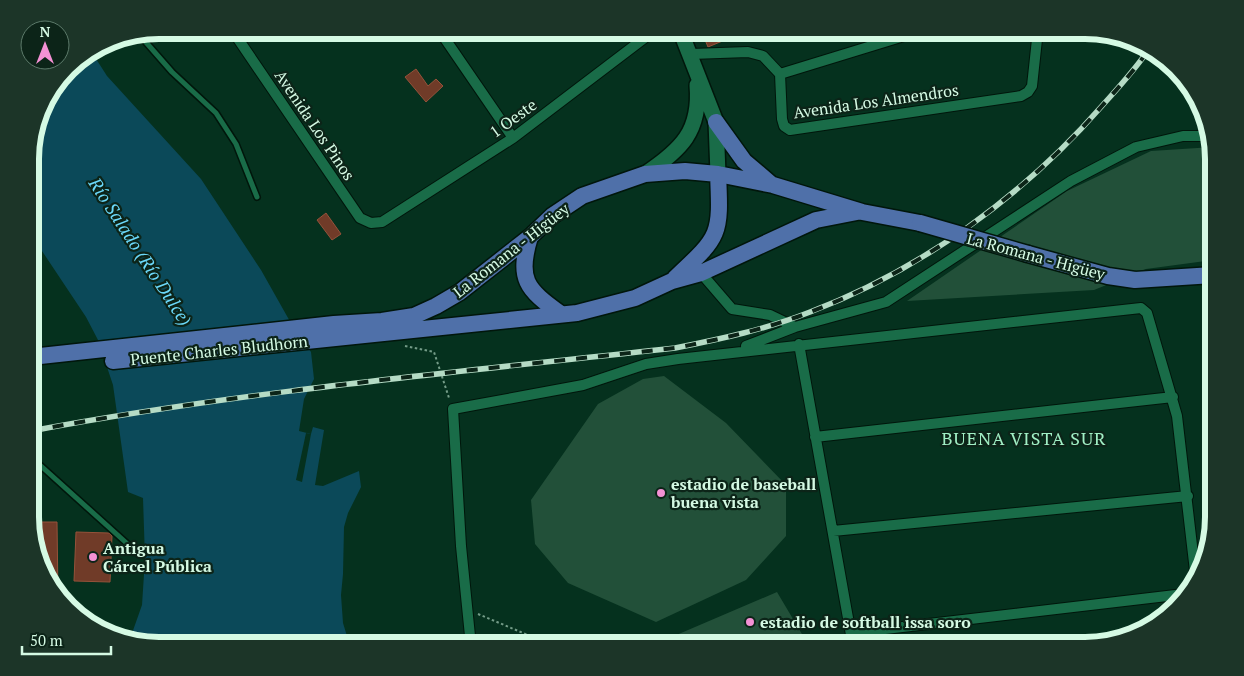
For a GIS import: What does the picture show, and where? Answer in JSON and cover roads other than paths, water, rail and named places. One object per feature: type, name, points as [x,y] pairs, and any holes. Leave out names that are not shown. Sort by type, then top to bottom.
[{"type":"main road","points":[[716,122],[744,161],[773,185]]},
{"type":"main road","name":"La Romana - Higüey","points":[[334,331],[414,316],[460,292],[530,237],[552,216],[582,196],[645,174],[685,171],[718,174],[773,185],[862,212],[920,224],[1108,276],[1135,280],[1205,276]]},
{"type":"main road","points":[[672,281],[703,252],[716,235],[720,218],[718,174]]},
{"type":"main road","name":"La Romana - Higüey","points":[[334,331],[577,313],[635,298],[672,281],[701,273],[816,220],[862,212]]},
{"type":"main road","points":[[530,237],[523,260],[526,279],[544,302],[561,314]]},
{"type":"main road","name":"Puente Charles Bludhorn","points":[[101,357],[334,331]]},
{"type":"main road","points":[[39,358],[101,357]]},
{"type":"main road","points":[[39,367],[101,357]]},
{"type":"street","name":"Avenida Los Pinos","points":[[238,39],[360,218],[371,223],[382,222]]},
{"type":"street","points":[[445,39],[513,138]]},
{"type":"street","name":"1 Oeste","points":[[382,222],[513,138],[643,39]]},
{"type":"street","points":[[684,39],[716,122],[718,174]]},
{"type":"street","points":[[690,54],[748,52],[763,56],[780,74],[894,39]]},
{"type":"street","name":"Avenida Los Almendros","points":[[780,74],[782,119],[784,126],[790,130],[1021,96],[1028,92],[1032,86],[1037,39]]},
{"type":"street","points":[[645,174],[682,146],[691,128],[699,105],[695,68]]},
{"type":"street","points":[[732,352],[795,327],[886,302],[1072,181],[1136,147],[1183,136],[1203,136]]},
{"type":"street","points":[[701,273],[732,309],[770,316],[795,327]]},
{"type":"street","points":[[470,637],[462,546],[453,409],[584,385],[646,364],[799,344],[1141,308],[1147,313],[1177,416],[1188,496],[1195,566]]},
{"type":"street","points":[[799,344],[852,637]]},
{"type":"street","points":[[815,437],[1172,397]]},
{"type":"street","points":[[832,531],[1188,496]]},
{"type":"street","points":[[851,632],[1177,595]]},
{"type":"lane","points":[[144,40],[172,72],[216,113],[236,144],[258,197]]},
{"type":"lane","points":[[39,464],[132,548]]},
{"type":"water","name":"Río Salado (Río Dulce)","points":[[95,57],[107,76],[201,179],[261,270],[292,325],[311,352],[314,379],[304,399],[299,431],[311,434],[313,427],[324,430],[315,485],[323,486],[359,471],[361,487],[348,513],[344,527],[341,595],[343,623],[347,637],[158,637],[132,634],[142,605],[145,559],[143,498],[128,492],[113,385],[98,340],[86,317],[39,246],[39,151],[43,127],[59,92],[74,74]]},
{"type":"railway","points":[[39,430],[272,393],[675,348],[777,324],[851,295],[891,275],[968,227],[1004,200],[1071,140],[1126,79],[1145,55]]},
{"type":"place","name":"estadio de baseball buena vista","points":[[661,493]]},
{"type":"place","name":"Antigua Cárcel Pública","points":[[93,557]]},
{"type":"place","name":"estadio de softball issa soro","points":[[750,622]]},
{"type":"district","name":"BUENA VISTA SUR","points":[[1024,439]]}]
